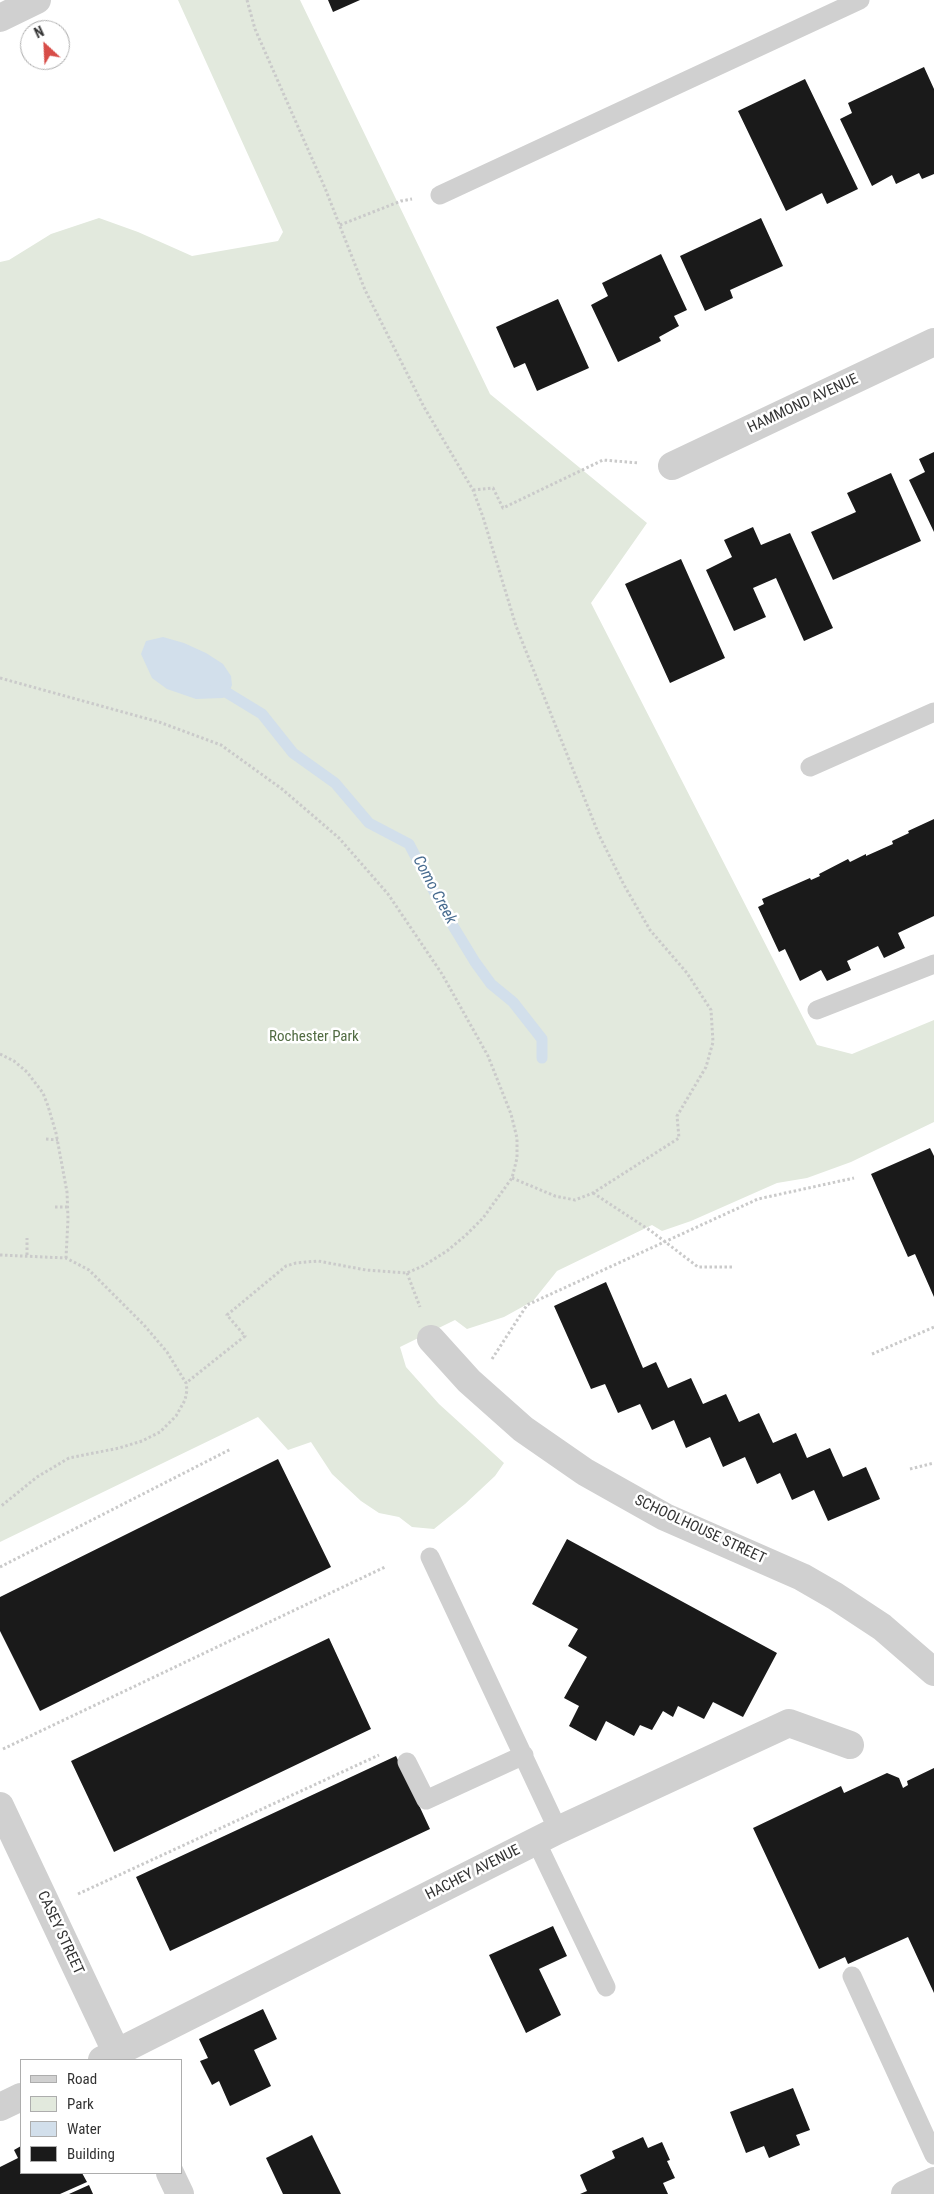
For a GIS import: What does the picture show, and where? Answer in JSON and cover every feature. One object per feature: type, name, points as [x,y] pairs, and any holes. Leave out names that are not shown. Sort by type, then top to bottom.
[{"type":"street","points":[[0,18],[37,0]]},
{"type":"street","name":"HAMMOND AVENUE","points":[[672,466],[934,342]]},
{"type":"street","name":"SCHOOLHOUSE STREET","points":[[431,1338],[469,1382],[523,1429],[585,1472],[665,1517],[802,1577],[853,1607],[882,1627],[934,1672]]},
{"type":"street","name":"HACHEY AVENUE","points":[[113,2058],[547,1836],[789,1723],[850,1745]]},
{"type":"street","name":"CASEY STREET","points":[[0,1806],[48,1908],[113,2058]]},
{"type":"street","points":[[0,2106],[20,2097]]},
{"type":"street","points":[[170,2174],[180,2194]]},
{"type":"street","points":[[905,2194],[934,2181]]},
{"type":"lane","points":[[440,195],[860,0]]},
{"type":"lane","points":[[810,767],[934,712]]},
{"type":"lane","points":[[817,1010],[934,964]]},
{"type":"lane","points":[[430,1557],[524,1755],[547,1836],[606,1987]]},
{"type":"lane","points":[[407,1762],[426,1800],[524,1755]]},
{"type":"lane","points":[[852,1976],[934,2155]]},
{"type":"path","points":[[247,0],[255,29],[340,225],[365,290],[424,407],[473,490],[516,626],[599,835],[624,885],[650,930],[687,973],[711,1010],[713,1042],[706,1068],[677,1116],[680,1138],[593,1193],[576,1200],[555,1196],[512,1178]]},
{"type":"path","points":[[340,225],[401,201],[440,195]]},
{"type":"path","points":[[473,490],[493,488],[503,508],[603,460]]},
{"type":"path","points":[[0,678],[158,722],[221,745],[282,789],[339,838],[388,894],[442,974],[488,1056],[512,1114],[517,1138],[517,1158],[512,1178],[483,1218],[466,1235],[439,1256],[407,1273],[366,1270],[318,1261],[286,1266],[226,1315],[245,1336],[186,1383]]},
{"type":"path","points":[[0,1054],[14,1061],[27,1072],[43,1093],[58,1140],[68,1207],[66,1258]]},
{"type":"path","points":[[46,1139],[58,1140]]},
{"type":"path","points":[[491,1362],[527,1305],[758,1199],[854,1178]]},
{"type":"path","points":[[593,1193],[698,1267],[732,1267]]},
{"type":"path","points":[[55,1208],[68,1207]]},
{"type":"path","points":[[27,1238],[27,1255]]},
{"type":"path","points":[[0,1255],[66,1258],[89,1270],[119,1298],[166,1352],[186,1383],[186,1400],[176,1416],[160,1432],[142,1441],[69,1458],[38,1477],[0,1507]]},
{"type":"path","points":[[872,1354],[934,1326]]},
{"type":"path","points":[[0,1567],[231,1449]]},
{"type":"path","points":[[910,1469],[934,1463]]},
{"type":"path","points":[[3,1749],[384,1567]]},
{"type":"path","points":[[48,1908],[399,1746],[407,1762]]},
{"type":"green space","name":"Rochester Park","points":[[178,0],[300,0],[490,394],[647,523],[591,603],[817,1045],[852,1054],[934,1020],[934,1122],[851,1162],[807,1178],[777,1183],[691,1221],[662,1231],[652,1225],[557,1271],[533,1301],[504,1317],[467,1329],[455,1320],[400,1347],[406,1367],[439,1404],[504,1463],[495,1476],[434,1529],[412,1527],[399,1517],[379,1513],[361,1501],[332,1474],[311,1442],[288,1450],[258,1417],[0,1542],[0,262],[9,260],[51,234],[99,218],[138,232],[192,256],[278,241],[283,232]]},
{"type":"water","points":[[163,637],[184,643],[206,653],[223,664],[231,676],[232,685],[229,693],[223,698],[196,699],[167,689],[152,678],[141,654],[146,641]]},
{"type":"building","points":[[328,0],[360,0],[333,12]]},
{"type":"building","points":[[924,67],[934,89],[934,174],[922,179],[919,173],[896,184],[892,175],[872,186],[840,119],[852,113],[848,103]]},
{"type":"building","points":[[805,79],[858,189],[827,204],[822,193],[786,211],[738,111]]},
{"type":"building","points":[[761,218],[783,266],[730,290],[733,298],[705,311],[680,256]]},
{"type":"building","points":[[661,254],[687,310],[674,316],[679,326],[659,337],[661,341],[618,362],[591,305],[608,296],[602,283]]},
{"type":"building","points":[[558,299],[589,368],[537,391],[525,363],[514,368],[496,327]]},
{"type":"building","points":[[934,452],[934,532],[909,480],[925,472],[919,459]]},
{"type":"building","points":[[891,473],[921,541],[833,580],[811,532],[856,512],[847,493]]},
{"type":"building","points":[[753,527],[761,545],[790,533],[833,628],[804,641],[776,578],[753,588],[766,617],[734,631],[706,570],[732,557],[724,540]]},
{"type":"building","points":[[681,559],[725,658],[670,683],[625,584]]},
{"type":"building","points":[[934,819],[934,916],[898,933],[905,948],[884,958],[878,946],[847,961],[851,970],[827,981],[821,970],[800,981],[785,949],[779,952],[758,907],[764,904],[762,899],[810,878],[811,880],[820,876],[819,874],[848,859],[850,862],[893,844],[892,841],[909,833],[908,831]]},
{"type":"building","points":[[930,1148],[934,1156],[934,1297],[915,1254],[908,1257],[871,1174]]},
{"type":"building","points":[[606,1282],[643,1368],[656,1362],[668,1388],[691,1378],[703,1404],[726,1394],[739,1422],[759,1413],[773,1443],[796,1433],[807,1458],[830,1448],[843,1477],[866,1467],[880,1499],[828,1521],[814,1490],[792,1500],[780,1473],[757,1484],[745,1457],[723,1467],[710,1437],[686,1448],[674,1420],[652,1430],[640,1404],[618,1413],[605,1384],[591,1389],[554,1306]]},
{"type":"building","points":[[278,1459],[331,1567],[40,1711],[0,1631],[0,1597]]},
{"type":"building","points":[[567,1539],[777,1653],[743,1717],[713,1702],[704,1719],[678,1706],[673,1717],[663,1711],[652,1730],[640,1725],[634,1736],[606,1721],[596,1741],[569,1726],[579,1706],[564,1698],[587,1657],[568,1646],[578,1629],[532,1604]]},
{"type":"building","points":[[329,1638],[371,1729],[114,1852],[71,1761]]},
{"type":"building","points":[[396,1756],[430,1829],[170,1951],[136,1877]]},
{"type":"building","points":[[934,1768],[934,1993],[908,1937],[848,1964],[845,1957],[819,1969],[753,1828],[841,1786],[844,1793],[887,1773],[899,1778],[903,1788],[908,1785],[907,1781]]},
{"type":"building","points":[[553,1926],[567,1956],[539,1969],[561,2015],[526,2033],[489,1955]]},
{"type":"building","points":[[263,2009],[277,2039],[254,2050],[271,2086],[230,2106],[219,2081],[212,2085],[200,2061],[208,2058],[199,2039]]},
{"type":"building","points":[[793,2088],[810,2130],[796,2135],[800,2145],[769,2158],[764,2146],[746,2153],[730,2112]]},
{"type":"building","points":[[312,2135],[341,2194],[283,2194],[266,2158]]},
{"type":"building","points":[[643,2137],[648,2148],[662,2142],[670,2160],[667,2161],[675,2178],[663,2183],[668,2194],[580,2194],[587,2191],[580,2175],[615,2158],[612,2151]]},
{"type":"building","points":[[20,2147],[20,2174],[83,2174],[87,2182],[60,2194],[0,2194],[0,2167],[18,2158],[14,2150]]},
{"type":"building","points":[[89,2185],[93,2194],[69,2194]]},
{"type":"waterway","name":"Como Creek","points":[[216,686],[262,714],[293,753],[335,783],[369,823],[409,844],[447,916],[475,962],[491,984],[513,1002],[542,1039],[542,1058]]}]
